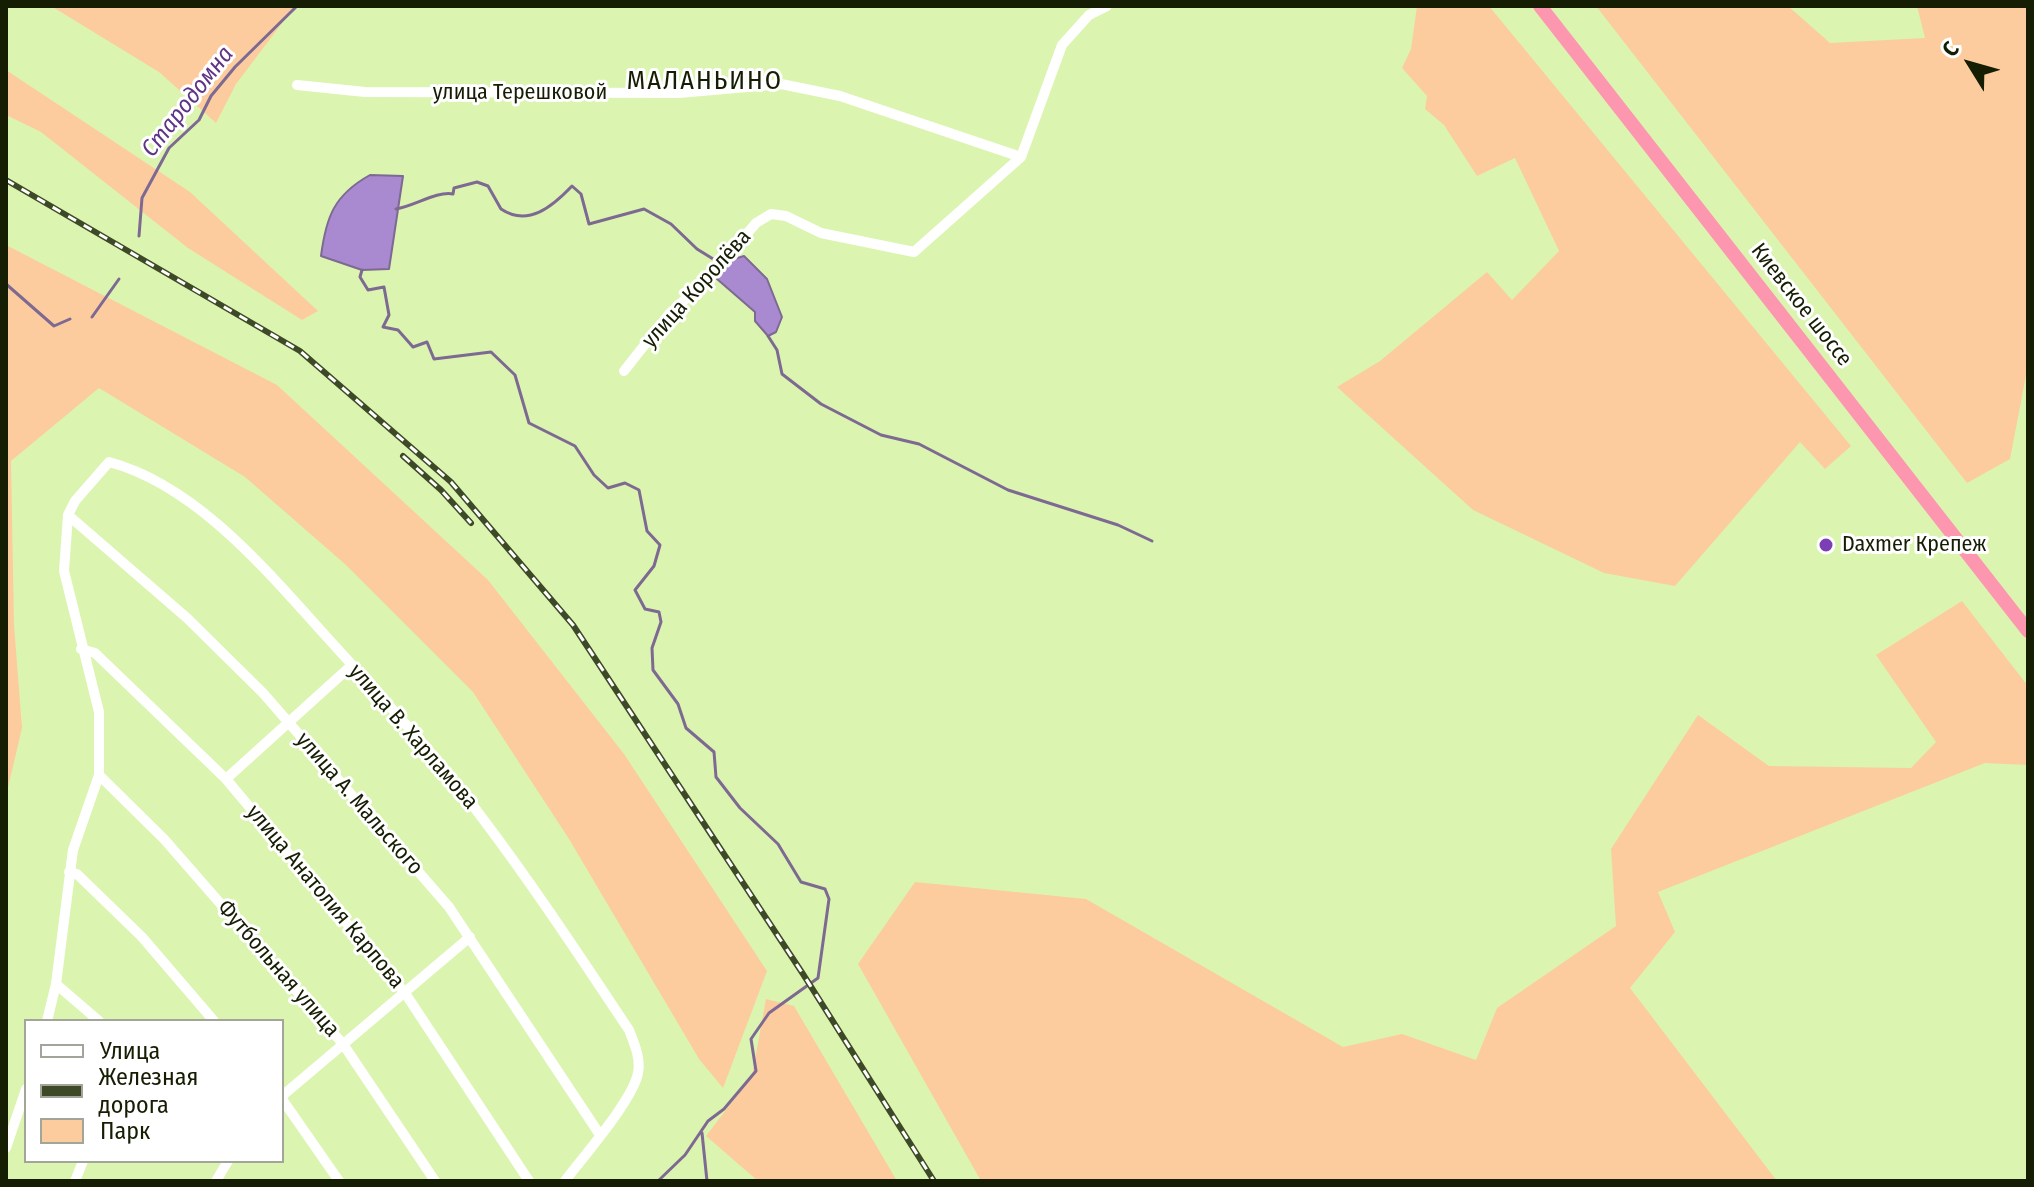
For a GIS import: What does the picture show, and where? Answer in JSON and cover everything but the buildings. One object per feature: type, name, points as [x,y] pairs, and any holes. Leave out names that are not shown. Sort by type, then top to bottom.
[{"type":"highway","name":"Киевское шоссе","points":[[1540,6],[2028,631]]},
{"type":"street","points":[[1021,157],[1062,45],[1089,15],[1107,6]]},
{"type":"street","name":"улица Терешковой","points":[[297,85],[365,92],[679,93],[781,84],[840,96],[1021,157]]},
{"type":"street","name":"улица Королёва","points":[[624,371],[669,314],[715,272],[756,223],[771,214],[786,216],[821,233],[914,252],[1021,157]]},
{"type":"street","name":"улица В. Харламова","points":[[68,515],[75,501],[109,462],[171,492],[238,541],[352,665],[479,813],[629,1030],[638,1057],[638,1074],[600,1135],[565,1181]]},
{"type":"street","points":[[47,1019],[56,984],[69,872],[99,775],[99,712],[64,571],[68,515]]},
{"type":"street","name":"улица А. Мальского","points":[[68,515],[187,618],[288,724],[449,907],[600,1135]]},
{"type":"street","name":"улица Анатолия Карпова","points":[[81,649],[95,653],[226,779],[405,993],[529,1181]]},
{"type":"street","points":[[226,779],[352,665]]},
{"type":"street","name":"Футбольная улица","points":[[99,775],[164,839],[343,1044],[435,1181]]},
{"type":"street","points":[[69,872],[77,874],[142,937],[212,1019]]},
{"type":"street","points":[[284,1095],[470,937]]},
{"type":"street","points":[[56,984],[97,1019]]},
{"type":"street","points":[[6,1148],[24,1095]]},
{"type":"street","points":[[284,1100],[339,1181]]},
{"type":"street","points":[[216,1181],[225,1163]]},
{"type":"green space","points":[[51,6],[295,6],[236,84],[216,123],[159,72]]},
{"type":"green space","points":[[1417,6],[1489,6],[1851,446],[1825,469],[1800,442],[1675,586],[1604,573],[1473,510],[1337,387],[1380,361],[1487,272],[1512,300],[1559,251],[1515,158],[1477,176],[1444,125],[1425,109],[1427,96],[1402,68],[1411,49]]},
{"type":"green space","points":[[1596,6],[1788,6],[1830,43],[1925,38],[1917,6],[2028,6],[2028,365],[2010,459],[1967,483]]},
{"type":"green space","points":[[6,70],[190,192],[318,311],[302,320],[188,248],[41,132],[6,115]]},
{"type":"green space","points":[[6,245],[277,385],[488,580],[624,754],[767,971],[723,1088],[699,1059],[569,839],[473,692],[346,565],[245,477],[99,388],[11,461],[14,625],[22,728],[6,796]]},
{"type":"green space","points":[[1962,601],[2028,686],[2028,765],[1985,763],[1658,892],[1675,932],[1630,988],[1777,1181],[981,1181],[858,964],[915,882],[1086,899],[1343,1047],[1402,1034],[1476,1060],[1497,1008],[1616,926],[1611,849],[1698,715],[1769,766],[1911,768],[1936,742],[1876,655]]},
{"type":"green space","points":[[766,999],[794,1006],[897,1181],[758,1181],[706,1136],[752,1076]]},
{"type":"shaded area","points":[[370,175],[403,176],[389,269],[362,270],[321,256],[334,208],[348,191]]},
{"type":"shaded area","points":[[744,256],[767,279],[782,317],[776,332],[768,336],[755,321],[755,312],[717,279],[731,260]]},
{"type":"waterway","name":"Стародомна","points":[[139,236],[142,198],[169,148],[199,120],[211,96],[235,67],[297,6]]},
{"type":"waterway","points":[[396,209],[453,194],[454,188],[477,182],[488,186],[501,209],[511,214],[530,215],[548,207],[572,186],[581,194],[589,224],[644,209],[671,224],[697,249],[718,262]]},
{"type":"waterway","points":[[362,270],[360,277],[368,290],[384,287],[389,315],[383,327],[398,330],[413,347],[427,342],[434,359],[491,352],[515,375],[529,423],[575,446],[594,475],[608,488],[625,483],[639,490],[647,531],[660,545],[654,566],[635,590],[645,609],[659,612],[661,622],[652,648],[653,670],[678,704],[686,728],[714,752],[716,777],[740,808],[778,844],[801,882],[825,889],[829,899],[818,978],[769,1013],[751,1039],[756,1071],[724,1109],[708,1121],[685,1155],[658,1181]]},
{"type":"waterway","name":"Стародомна","points":[[92,317],[119,279]]},
{"type":"waterway","points":[[6,284],[54,326],[70,319]]},
{"type":"waterway","points":[[768,336],[777,350],[782,374],[821,404],[881,435],[919,444],[1008,490],[1118,525],[1152,541]]},
{"type":"waterway","points":[[702,1133],[707,1181]]},
{"type":"railway","points":[[6,180],[300,351],[451,482],[573,625],[803,974],[934,1181]]},
{"type":"railway","points":[[403,456],[441,490],[471,523]]},
{"type":"place","name":"Daxmer Крепеж","points":[[1826,545]]},
{"type":"district","name":"МАЛАНЬИНО","points":[[705,82]]}]
